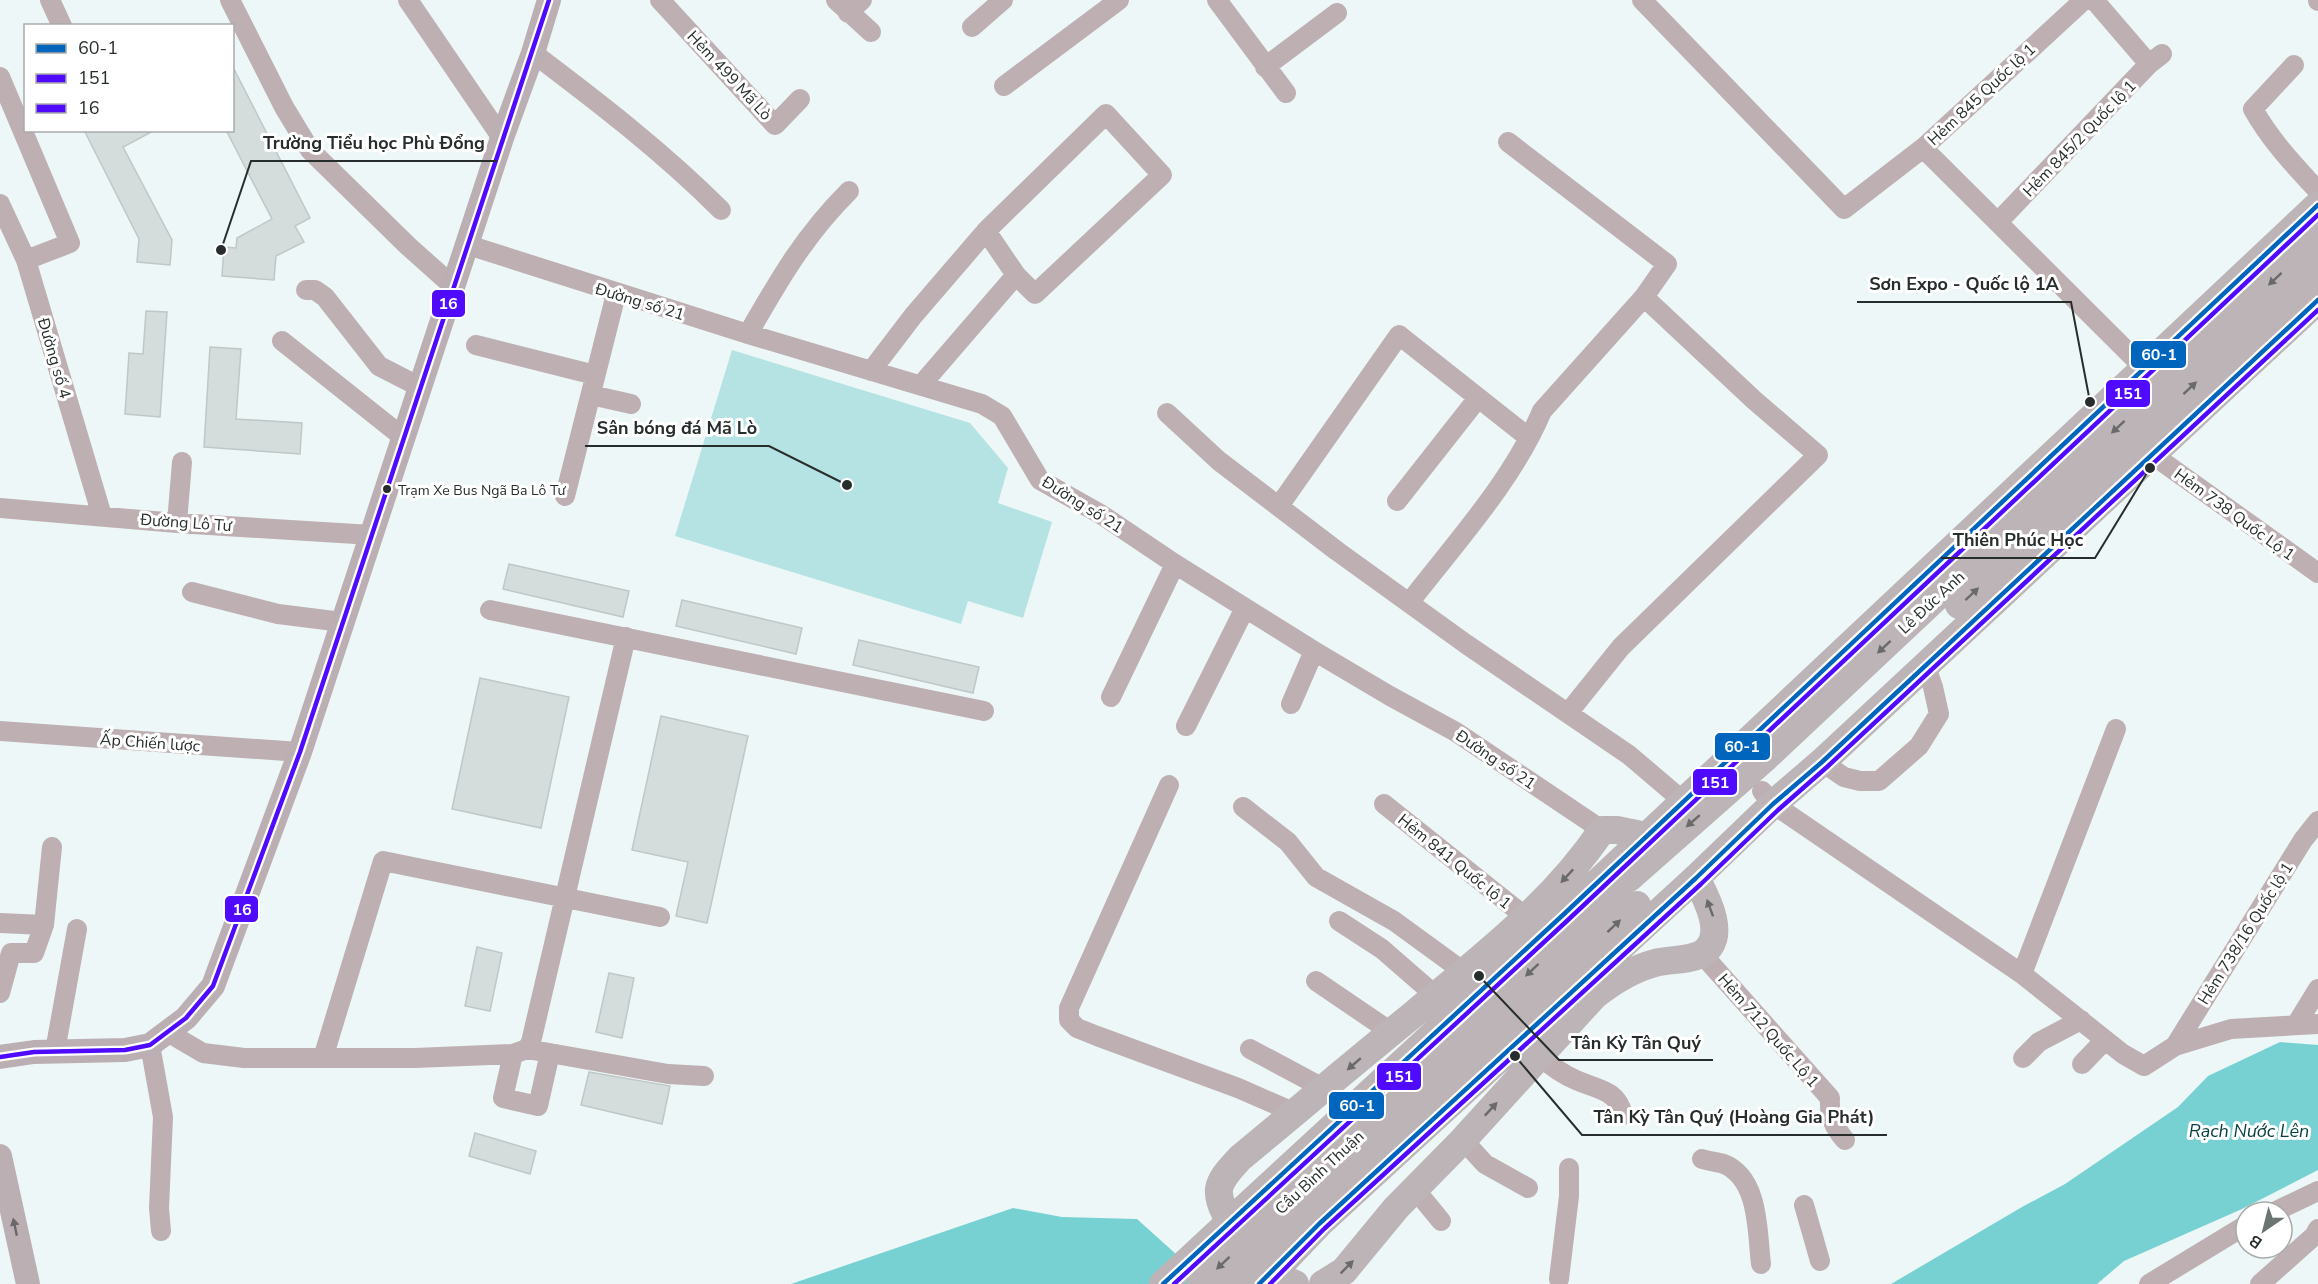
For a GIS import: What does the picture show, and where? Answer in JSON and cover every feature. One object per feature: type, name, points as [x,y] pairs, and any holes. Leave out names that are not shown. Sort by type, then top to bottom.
[{"type":"highway","name":"Lê Đức Anh","points":[[1628,896],[1653,843],[1683,801],[2318,205]]},
{"type":"highway","name":"Lê Đức Anh","points":[[1564,914],[1773,750],[2318,239]]},
{"type":"highway","name":"Lê Đức Anh","points":[[2145,446],[2318,268]]},
{"type":"highway","name":"Lê Đức Anh","points":[[1696,878],[1768,797],[2032,551],[2145,446],[2318,300]]},
{"type":"highway","name":"Lê Đức Anh","points":[[1628,896],[1768,797],[1822,762],[1925,664],[2032,551]]},
{"type":"highway","points":[[1323,1284],[1344,1271],[1414,1188],[1463,1140],[1594,996],[1615,980],[1656,963],[1702,954],[1711,943],[1714,920],[1710,905],[1696,878],[1319,1224],[1288,1274],[1283,1278],[1239,1236],[1224,1214],[1219,1188],[1224,1177],[1240,1158],[1527,918],[1581,861],[1602,830],[1617,830],[1653,843]]},
{"type":"highway","name":"Cầu Bình Thuận","points":[[1201,1284],[1628,896]]},
{"type":"highway","name":"Cầu Bình Thuận","points":[[1236,1284],[1628,896]]},
{"type":"highway","name":"Cầu Bình Thuận","points":[[1163,1284],[1564,914]]},
{"type":"highway","points":[[1259,1284],[1288,1274]]},
{"type":"main road","points":[[0,1057],[55,1051],[125,1050],[159,1039],[186,1018],[213,986],[300,752],[502,138],[533,53],[547,1]]},
{"type":"main road","points":[[0,1156],[28,1284]]},
{"type":"street","points":[[50,0],[61,24]]},
{"type":"street","points":[[230,0],[284,107],[310,150],[408,246],[454,287]]},
{"type":"street","points":[[408,0],[502,138]]},
{"type":"street","name":"Hẻm 499 Mã Lò","points":[[660,0],[775,125],[800,99]]},
{"type":"street","points":[[972,27],[1003,0]]},
{"type":"street","points":[[1004,86],[1119,0]]},
{"type":"street","points":[[1217,0],[1265,68],[1286,93]]},
{"type":"street","points":[[1642,0],[1844,208],[1923,148]]},
{"type":"street","name":"Hẻm 845 Quốc lộ 1","points":[[2084,0],[1923,148],[2144,368]]},
{"type":"street","name":"Hẻm 845/2 Quốc lộ 1","points":[[1998,222],[2156,59],[2094,0]]},
{"type":"street","points":[[849,4],[871,32]]},
{"type":"street","points":[[1265,68],[1337,13]]},
{"type":"street","points":[[533,53],[597,101],[668,160],[721,210]]},
{"type":"street","points":[[2294,65],[2253,109],[2284,155],[2318,191]]},
{"type":"street","points":[[0,77],[70,243],[26,260]]},
{"type":"street","points":[[871,371],[913,316],[986,231],[1106,114],[1162,175],[1035,294],[1016,275],[986,231]]},
{"type":"street","points":[[1409,603],[1508,475],[1542,411],[1644,297],[1667,264],[1508,142]]},
{"type":"street","points":[[748,334],[800,247],[824,216],[849,191]]},
{"type":"street","name":"Đường số 4","points":[[0,204],[26,260],[102,516]]},
{"type":"street","name":"Đường số 21","points":[[468,245],[616,294],[871,371],[922,384],[982,404],[1002,416],[1040,480],[1102,515],[1175,564],[1314,651],[1398,701],[1456,732],[1602,830]]},
{"type":"street","points":[[922,384],[1016,275]]},
{"type":"street","points":[[306,290],[315,290],[325,297],[379,366],[420,387]]},
{"type":"street","points":[[565,496],[616,294]]},
{"type":"street","points":[[1568,713],[1621,647],[1818,454],[1754,400],[1644,297]]},
{"type":"street","points":[[1280,506],[1399,335],[1529,438]]},
{"type":"street","points":[[282,341],[404,438]]},
{"type":"street","points":[[476,345],[595,375]]},
{"type":"street","points":[[591,395],[631,404]]},
{"type":"street","points":[[1397,501],[1478,398]]},
{"type":"street","points":[[1167,413],[1219,461],[1336,551],[1629,755],[1683,801]]},
{"type":"street","name":"Hẻm 738 Quốc Lộ 1","points":[[2145,446],[2318,573]]},
{"type":"street","points":[[177,523],[183,462]]},
{"type":"street","name":"Đường Lô Tư","points":[[0,508],[177,523],[372,535]]},
{"type":"street","points":[[1111,697],[1175,564]]},
{"type":"street","points":[[192,592],[278,614],[342,622]]},
{"type":"street","points":[[1186,726],[1245,608]]},
{"type":"street","points":[[490,610],[984,711]]},
{"type":"street","points":[[550,1053],[538,1106],[503,1098],[520,1051],[531,1042],[626,637]]},
{"type":"street","points":[[1291,704],[1314,651]]},
{"type":"street","points":[[1822,762],[1845,777],[1860,782],[1879,781],[1919,746],[1940,714],[1934,687],[1925,664]]},
{"type":"street","points":[[2022,974],[2116,729]]},
{"type":"street","name":"Ấp Chiến lược","points":[[0,731],[300,752]]},
{"type":"street","points":[[1169,785],[1069,1008],[1069,1020],[1077,1028],[1238,1088],[1295,1113]]},
{"type":"street","points":[[1768,797],[2022,974],[2122,1054],[2144,1066],[2175,1046],[2231,1029],[2318,1024]]},
{"type":"street","name":"Hẻm 841 Quốc lộ 1","points":[[1384,804],[1527,918]]},
{"type":"street","points":[[1243,807],[1288,842],[1316,877],[1394,921],[1464,972]]},
{"type":"street","name":"Hẻm 738/16 Quốc lộ 1","points":[[2175,1046],[2303,840],[2318,821]]},
{"type":"street","points":[[0,993],[11,953],[34,953],[44,925],[52,847]]},
{"type":"street","points":[[323,1058],[383,861],[660,917]]},
{"type":"street","points":[[1339,921],[1382,948],[1436,996]]},
{"type":"street","points":[[0,923],[44,925]]},
{"type":"street","points":[[55,1051],[77,929]]},
{"type":"street","name":"Hẻm 712 Quốc Lộ 1","points":[[1702,954],[1830,1098],[1829,1113],[1834,1127],[1845,1140]]},
{"type":"street","points":[[1316,981],[1391,1032]]},
{"type":"street","points":[[2296,1025],[2318,989]]},
{"type":"street","points":[[2024,1059],[2038,1042],[2081,1020]]},
{"type":"street","points":[[161,1231],[159,1208],[163,1117],[159,1039],[203,1053],[244,1058],[415,1058],[520,1051],[550,1053],[668,1074],[704,1076]]},
{"type":"street","points":[[2082,1064],[2105,1040]]},
{"type":"street","points":[[1250,1049],[1325,1089]]},
{"type":"street","points":[[1540,1056],[1555,1069],[1577,1081],[1605,1090],[1620,1102],[1623,1115]]},
{"type":"street","points":[[1463,1140],[1485,1164],[1528,1188]]},
{"type":"street","points":[[1702,1160],[1725,1165],[1742,1177],[1752,1196],[1761,1264]]},
{"type":"street","points":[[1558,1279],[1569,1196],[1569,1168]]},
{"type":"street","points":[[1414,1188],[1441,1221]]},
{"type":"street","points":[[2294,1204],[2317,1194]]},
{"type":"street","points":[[1804,1205],[1820,1261]]},
{"type":"street","points":[[2260,1284],[2314,1236],[2318,1229]]},
{"type":"street","points":[[2149,1284],[2234,1233]]},
{"type":"shaded area","points":[[732,350],[970,423],[1008,468],[998,503],[1052,522],[1023,618],[968,601],[961,624],[675,536]]},
{"type":"water","name":"Rạch Nước Lên","points":[[2280,1042],[2318,1045],[2318,1170],[2260,1200],[2234,1200],[2234,1213],[2124,1261],[2097,1284],[1891,1284],[2065,1184],[2178,1107],[2208,1076]]},
{"type":"water","points":[[1013,1208],[1062,1217],[1137,1219],[1177,1255],[1244,1284],[791,1284]]},
{"type":"building","points":[[234,69],[310,218],[295,226],[304,242],[276,256],[274,280],[222,276],[224,247],[236,248],[237,238],[272,219],[227,132],[234,132]]},
{"type":"building","points":[[85,132],[151,132],[123,147],[172,240],[170,265],[137,262],[139,239]]},
{"type":"building","points":[[146,311],[167,312],[160,417],[125,414],[129,353],[143,354]]},
{"type":"building","points":[[210,347],[241,349],[236,419],[302,423],[300,454],[204,447]]},
{"type":"building","points":[[509,564],[629,591],[623,617],[503,589]]},
{"type":"building","points":[[682,600],[802,628],[796,654],[676,626]]},
{"type":"building","points":[[859,640],[979,667],[973,693],[853,665]]},
{"type":"building","points":[[480,678],[569,697],[541,828],[452,809]]},
{"type":"building","points":[[661,716],[748,736],[707,923],[676,916],[688,862],[632,850]]},
{"type":"building","points":[[477,947],[502,953],[490,1011],[465,1006]]},
{"type":"building","points":[[609,973],[634,978],[622,1038],[596,1032]]},
{"type":"building","points":[[589,1072],[670,1086],[662,1124],[581,1105]]},
{"type":"building","points":[[475,1133],[536,1151],[530,1174],[469,1156]]},
{"type":"transit line","name":"16","points":[[0,1057],[34,1052],[125,1050],[150,1045],[186,1018],[213,986],[300,752],[549,0]]},
{"type":"transit line","name":"60-1","points":[[1163,1284],[1564,914],[2318,205]]},
{"type":"transit line","name":"151","points":[[1174,1284],[1569,919],[2318,215]]},
{"type":"transit line","name":"60-1","points":[[1259,1284],[1319,1224],[1696,878],[1773,804],[1822,762],[2318,300]]},
{"type":"transit line","name":"151","points":[[1270,1284],[1324,1229],[1701,884],[2318,310]]},
{"type":"place","name":"Trường Tiểu học Phù Đổng","points":[[221,250]]},
{"type":"place","name":"Sơn Expo - Quốc lộ 1A","points":[[2090,402]]},
{"type":"place","name":"Thiên Phúc Học","points":[[2150,468]]},
{"type":"place","name":"Sân bóng đá Mã Lò","points":[[847,485]]},
{"type":"place","name":"Trạm Xe Bus Ngã Ba Lô Tư","points":[[387,489]]},
{"type":"place","name":"Tân Kỳ Tân Quý","points":[[1479,976]]},
{"type":"place","name":"Tân Kỳ Tân Quý (Hoàng Gia Phát)","points":[[1515,1056]]}]
